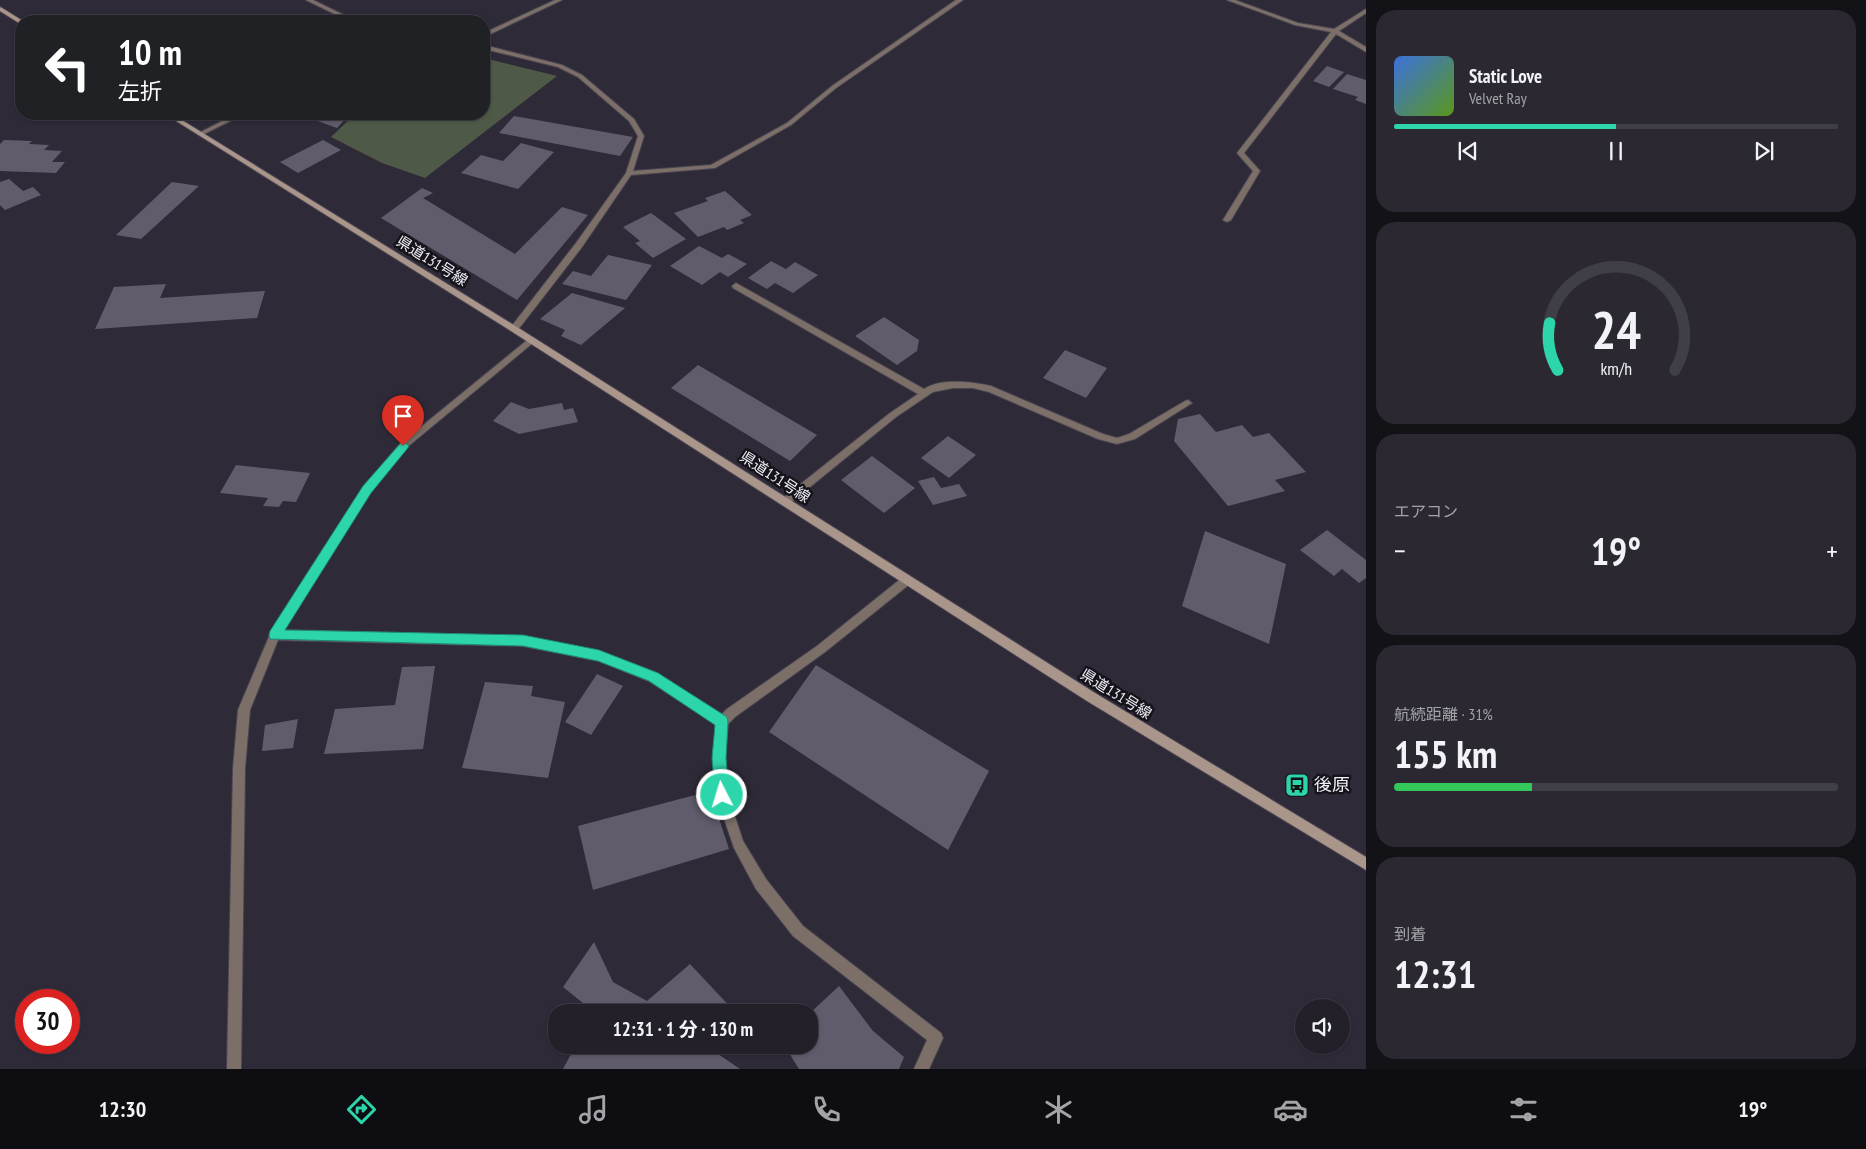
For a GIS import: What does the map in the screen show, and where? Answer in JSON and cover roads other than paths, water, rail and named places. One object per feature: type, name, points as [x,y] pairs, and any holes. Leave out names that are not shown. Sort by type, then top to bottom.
[{"type":"main road","points":[[0,9],[15,18]]},
{"type":"main road","name":"県道131号線","points":[[178,120],[786,501],[1090,697],[1366,864]]},
{"type":"street","points":[[309,0],[341,15]]},
{"type":"street","points":[[490,32],[558,0]]},
{"type":"street","points":[[629,173],[713,167],[789,124],[834,87],[960,0]]},
{"type":"street","points":[[1230,0],[1297,24],[1335,31],[1366,50]]},
{"type":"street","points":[[1228,220],[1257,171],[1240,153],[1335,31],[1366,11]]},
{"type":"street","points":[[490,48],[560,66],[580,76],[632,120],[641,136],[629,173],[579,245],[514,329]]},
{"type":"street","points":[[200,134],[229,120]]},
{"type":"street","points":[[736,286],[924,394]]},
{"type":"street","points":[[234,1069],[239,768],[244,710],[275,635],[367,490],[403,446],[531,340]]},
{"type":"street","points":[[786,501],[893,415],[931,389],[953,385],[973,385],[991,389],[1101,437],[1117,441],[1132,437],[1188,403]]},
{"type":"street","points":[[907,580],[821,649],[730,713],[722,722],[719,758],[722,795],[738,844],[761,884],[798,931],[936,1038],[920,1069]]},
{"type":"street","points":[[275,635],[523,641],[599,656],[653,677],[722,722]]},
{"type":"place","name":"後原","points":[[1297,785]]}]
